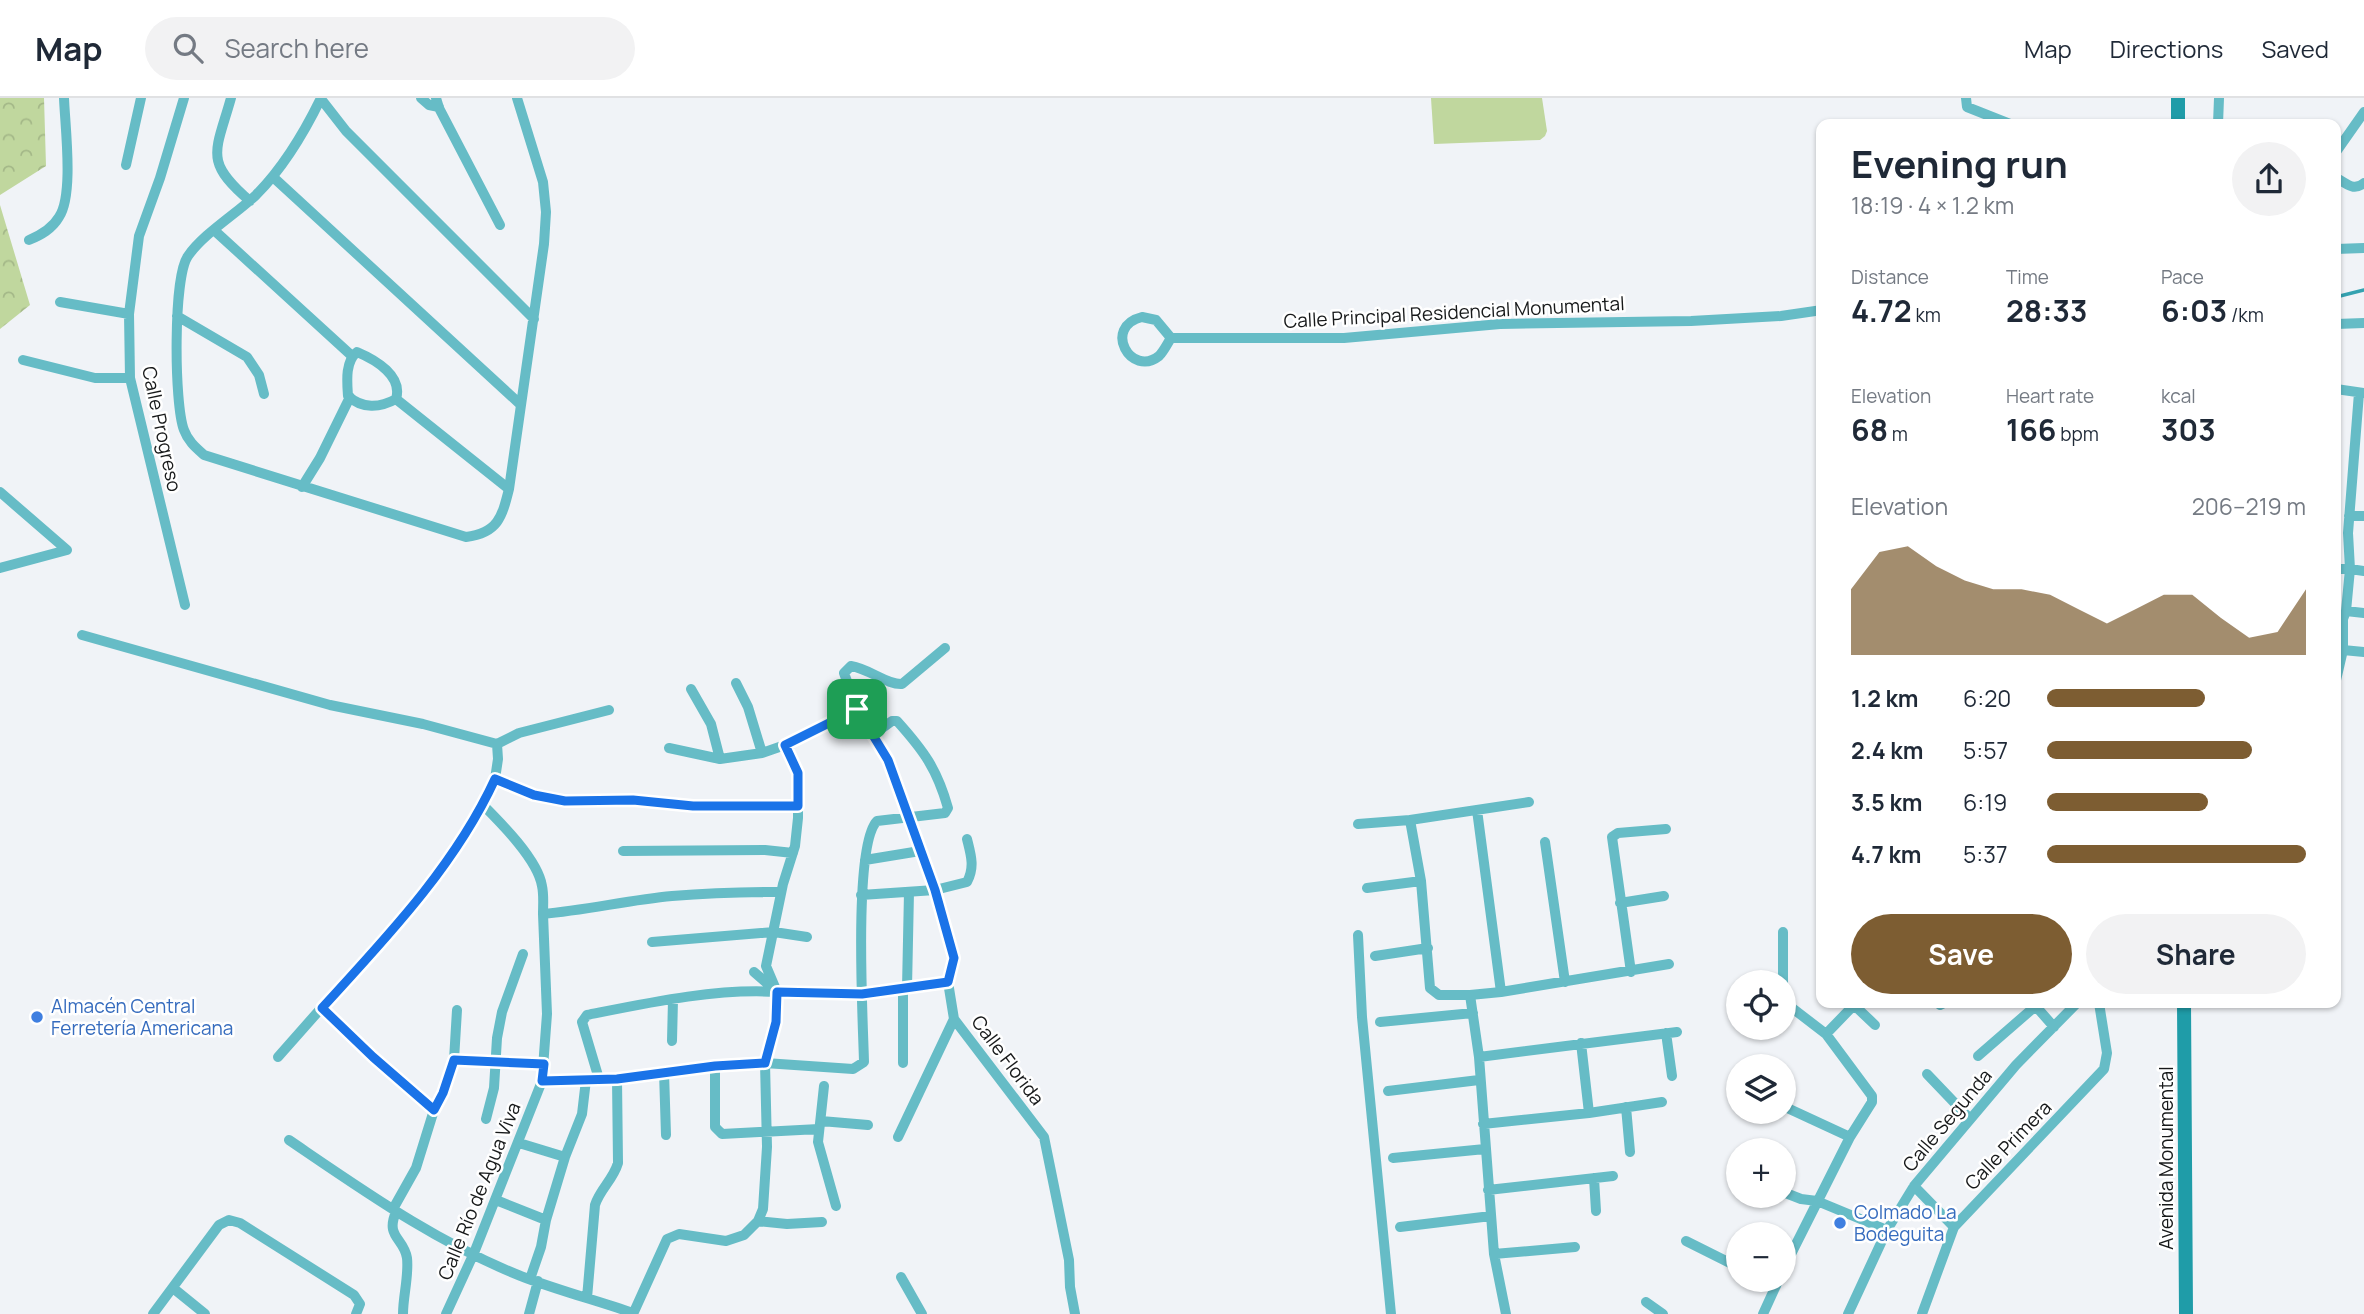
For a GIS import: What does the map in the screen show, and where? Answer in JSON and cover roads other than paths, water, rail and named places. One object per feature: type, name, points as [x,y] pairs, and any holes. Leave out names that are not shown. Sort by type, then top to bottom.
[{"type":"main road","points":[[2178,98],[2178,119]]},
{"type":"main road","name":"Avenida Monumental","points":[[2184,1008],[2186,1314]]},
{"type":"street","points":[[29,240],[45,232],[59,217],[66,200],[64,98]]},
{"type":"street","points":[[126,165],[141,98]]},
{"type":"street","name":"Calle Progreso","points":[[184,98],[139,236],[129,314],[130,378],[185,605]]},
{"type":"street","points":[[230,98],[216,156],[219,169],[227,181],[250,201]]},
{"type":"street","points":[[421,98],[429,105],[438,102],[500,225]]},
{"type":"street","points":[[517,98],[543,182],[546,212],[534,319],[509,489],[502,516],[492,528],[482,535],[466,537],[302,487],[204,454],[190,443],[184,430],[180,413],[177,316],[181,272],[187,256],[250,201],[273,177],[296,144],[321,99],[346,131],[534,319]]},
{"type":"street","points":[[1966,98],[1967,107],[1997,119]]},
{"type":"street","points":[[2218,98],[2218,119]]},
{"type":"street","points":[[2341,145],[2364,112]]},
{"type":"street","points":[[273,177],[521,405]]},
{"type":"street","points":[[2341,181],[2351,187],[2364,183]]},
{"type":"street","points":[[215,231],[352,356]]},
{"type":"street","points":[[2341,249],[2364,248]]},
{"type":"street","points":[[60,302],[129,314]]},
{"type":"street","name":"Calle Principal Residencial Monumental","points":[[1171,338],[1345,338],[1500,324],[1691,321],[1781,316],[1816,311]]},
{"type":"street","points":[[177,316],[247,357],[259,375],[264,394]]},
{"type":"street","points":[[1142,317],[1156,320],[1171,338],[1157,357],[1143,361],[1129,355],[1122,342],[1122,335],[1129,322],[1142,317]]},
{"type":"street","points":[[2341,324],[2364,323]]},
{"type":"street","points":[[357,352],[387,371],[398,391],[396,399],[386,405],[363,405],[348,396],[348,367],[352,356],[357,352]]},
{"type":"street","points":[[23,360],[81,376],[130,378]]},
{"type":"street","points":[[2341,390],[2361,393],[2349,516],[2342,533],[2350,569],[2342,616],[2341,659]]},
{"type":"street","points":[[302,487],[320,458],[350,397]]},
{"type":"street","points":[[396,399],[509,489]]},
{"type":"street","points":[[0,492],[67,550],[0,568]]},
{"type":"street","points":[[2349,516],[2364,516]]},
{"type":"street","points":[[2341,569],[2364,571]]},
{"type":"street","points":[[2342,616],[2364,613]]},
{"type":"street","points":[[82,635],[330,705],[423,724],[497,744],[519,733],[609,710]]},
{"type":"street","name":"Calle Florida","points":[[946,648],[902,684],[894,684],[875,673],[851,666],[844,673],[857,709],[888,760],[935,890],[954,958],[948,982],[954,1019],[1044,1137],[1069,1260],[1075,1314]]},
{"type":"street","points":[[2343,650],[2364,652]]},
{"type":"street","points":[[736,683],[748,707],[762,753]]},
{"type":"street","points":[[691,689],[711,724],[720,759]]},
{"type":"street","points":[[669,748],[720,759],[762,753],[785,745],[857,709]]},
{"type":"street","points":[[542,1081],[617,1079],[715,1066],[765,1063],[853,1069],[864,1062],[861,895],[864,860],[873,826],[877,821],[945,813],[948,808],[940,780],[929,759],[897,721],[892,721],[874,734]]},
{"type":"street","points":[[278,1057],[438,876],[483,805],[495,779],[497,744]]},
{"type":"street","points":[[289,1140],[395,1211],[474,1253],[534,1280],[633,1314],[667,1239],[679,1234],[726,1241],[744,1235],[758,1221],[763,1209],[767,1133],[765,1063],[776,1022],[777,992],[766,966],[781,892],[793,853],[798,806],[798,773],[785,745]]},
{"type":"street","points":[[495,779],[534,795],[565,801],[633,800],[693,806],[798,806]]},
{"type":"street","points":[[1358,824],[1410,820],[1529,802]]},
{"type":"street","name":"Calle Río de Agua Viva","points":[[446,1314],[519,1143],[542,1081],[544,1064],[547,1014],[542,883],[510,832],[483,805]]},
{"type":"street","points":[[1476,810],[1501,992]]},
{"type":"street","points":[[1410,820],[1421,881],[1430,988],[1433,993],[1471,995],[1501,992],[1668,964]]},
{"type":"street","points":[[1631,972],[1612,837],[1618,833],[1666,829]]},
{"type":"street","points":[[861,895],[935,890],[967,883],[971,874],[972,858],[967,839]]},
{"type":"street","points":[[1545,842],[1565,982]]},
{"type":"street","points":[[623,851],[765,850],[793,853]]},
{"type":"street","points":[[864,860],[920,851]]},
{"type":"street","points":[[1367,888],[1421,881]]},
{"type":"street","points":[[543,914],[672,896],[781,892]]},
{"type":"street","points":[[904,1063],[909,892]]},
{"type":"street","points":[[1620,904],[1664,897]]},
{"type":"street","points":[[652,942],[774,932],[807,937]]},
{"type":"street","points":[[1783,932],[1783,970]]},
{"type":"street","points":[[1358,935],[1362,1017],[1391,1314]]},
{"type":"street","points":[[1375,956],[1428,948]]},
{"type":"street","points":[[486,1119],[497,1062],[497,1038],[502,1012],[523,954]]},
{"type":"street","points":[[754,972],[777,992]]},
{"type":"street","points":[[598,1079],[582,1022],[587,1015],[753,990],[862,994],[948,982]]},
{"type":"street","points":[[1471,995],[1479,1057],[1494,1254],[1506,1314]]},
{"type":"street","points":[[671,1041],[673,1000]]},
{"type":"street","points":[[322,1008],[434,1110]]},
{"type":"street","points":[[1826,1034],[1851,1008]]},
{"type":"street","points":[[1857,1008],[1875,1024]]},
{"type":"street","points":[[1978,1056],[2032,1008]]},
{"type":"street","points":[[2039,1008],[2054,1027]]},
{"type":"street","name":"Calle Segunda","points":[[1848,1314],[1887,1230],[1914,1186],[2016,1065],[2072,1008]]},
{"type":"street","name":"Calle Primera","points":[[1922,1314],[1954,1227],[2104,1069],[2107,1052],[2100,1008]]},
{"type":"street","points":[[403,1314],[407,1257],[392,1229],[395,1211],[416,1168],[434,1110],[454,1060],[457,1010]]},
{"type":"street","points":[[1796,1011],[1826,1034],[1872,1096],[1872,1102],[1850,1137],[1796,1244]]},
{"type":"street","points":[[1380,1022],[1473,1013]]},
{"type":"street","points":[[898,1137],[954,1019]]},
{"type":"street","points":[[1479,1057],[1672,1033],[1672,1076]]},
{"type":"street","points":[[1581,1043],[1589,1113]]},
{"type":"street","points":[[454,1060],[544,1064]]},
{"type":"street","points":[[715,1066],[715,1127],[722,1134],[767,1133],[820,1125],[868,1125]]},
{"type":"street","points":[[664,1072],[666,1135]]},
{"type":"street","points":[[1927,1074],[1970,1119]]},
{"type":"street","points":[[587,1298],[595,1205],[599,1193],[615,1175],[618,1163],[617,1079]]},
{"type":"street","points":[[529,1314],[546,1220],[565,1157],[582,1114],[586,1080]]},
{"type":"street","points":[[1388,1091],[1479,1080]]},
{"type":"street","points":[[824,1086],[818,1142],[835,1206]]},
{"type":"street","points":[[1483,1124],[1661,1102]]},
{"type":"street","points":[[1626,1107],[1630,1152]]},
{"type":"street","points":[[1796,1113],[1850,1137]]},
{"type":"street","points":[[519,1143],[565,1157]]},
{"type":"street","points":[[1393,1158],[1485,1149]]},
{"type":"street","points":[[1488,1190],[1613,1176]]},
{"type":"street","points":[[1594,1178],[1596,1211]]},
{"type":"street","points":[[1914,1186],[1954,1227]]},
{"type":"street","points":[[1796,1197],[1817,1201],[1887,1230]]},
{"type":"street","points":[[495,1200],[546,1220]]},
{"type":"street","points":[[1400,1227],[1491,1216]]},
{"type":"street","points":[[153,1314],[219,1225],[229,1220],[240,1223],[355,1295],[360,1304],[356,1314]]},
{"type":"street","points":[[758,1221],[787,1224],[822,1222]]},
{"type":"street","points":[[1686,1241],[1726,1261]]},
{"type":"street","points":[[1494,1254],[1575,1247]]},
{"type":"street","points":[[901,1278],[922,1314]]},
{"type":"street","points":[[173,1288],[205,1314]]},
{"type":"street","points":[[1763,1314],[1773,1292]]},
{"type":"street","points":[[1646,1302],[1663,1314]]},
{"type":"waterway","points":[[2341,296],[2364,290]]},
{"type":"place","name":"Almacén Central Ferretería Americana","points":[[37,1017]]},
{"type":"place","name":"Colmado La Bodeguita","points":[[1840,1223]]}]
